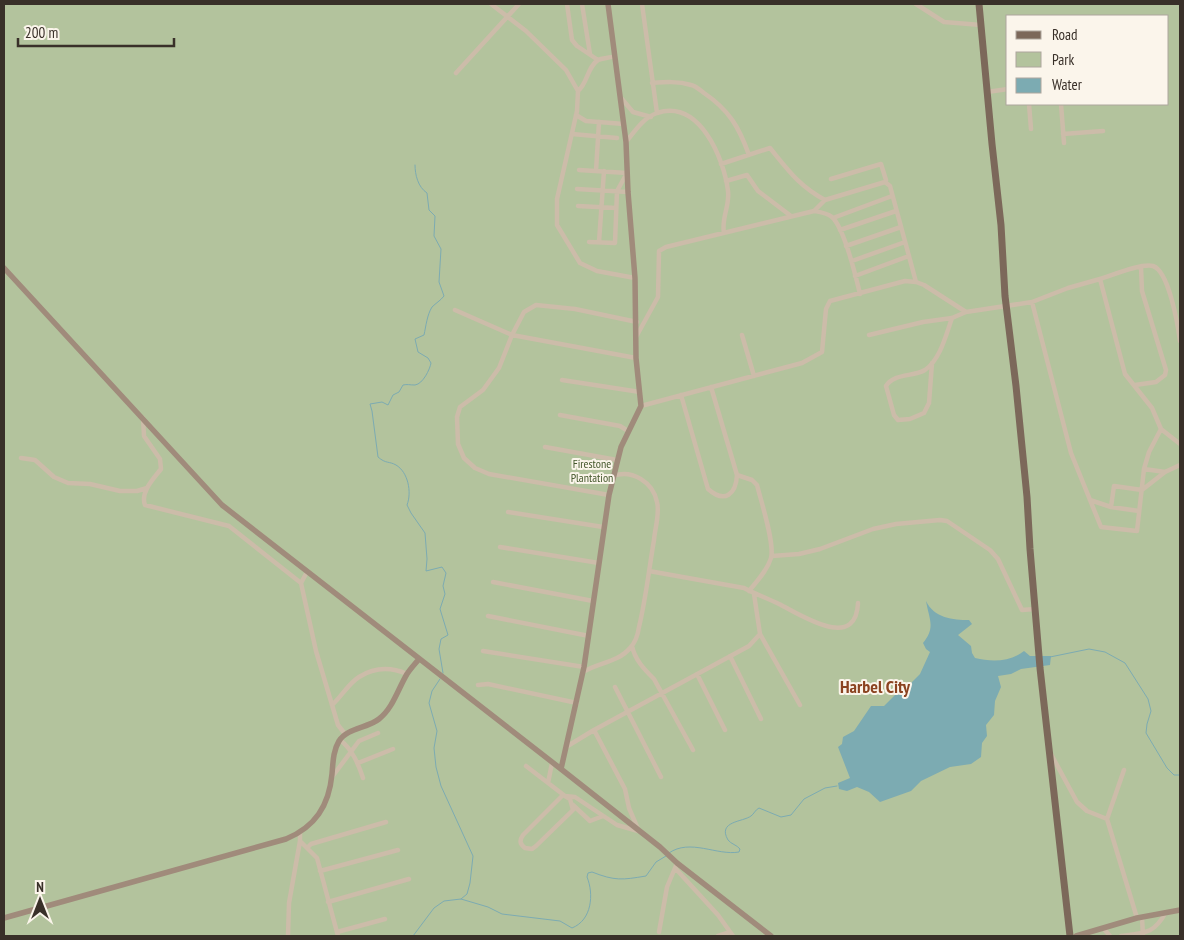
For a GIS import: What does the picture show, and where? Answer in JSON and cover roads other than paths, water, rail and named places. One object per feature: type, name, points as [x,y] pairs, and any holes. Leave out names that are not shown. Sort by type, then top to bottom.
[{"type":"main road","points":[[979,4],[1001,225],[1006,306],[1027,497],[1034,609],[1070,936]]},
{"type":"street","points":[[492,4],[526,31],[566,70],[578,91],[576,115],[557,199],[557,225],[580,263],[597,271],[635,278]]},
{"type":"street","points":[[456,73],[519,4]]},
{"type":"street","points":[[567,4],[572,40],[577,46],[598,60]]},
{"type":"street","points":[[582,4],[590,54]]},
{"type":"street","points":[[561,769],[577,703],[589,636],[608,495],[621,447],[641,406],[636,358],[635,278],[626,142],[622,99],[608,4]]},
{"type":"street","points":[[642,4],[657,113]]},
{"type":"street","points":[[916,4],[944,22],[981,25]]},
{"type":"street","points":[[578,91],[584,87],[589,71],[598,60],[615,56]]},
{"type":"street","points":[[652,83],[672,82],[692,85],[709,96],[726,110],[740,132],[749,155]]},
{"type":"street","points":[[987,92],[1006,89]]},
{"type":"street","points":[[622,99],[632,112],[652,117]]},
{"type":"street","points":[[1029,105],[1031,129]]},
{"type":"street","points":[[1061,105],[1064,143]]},
{"type":"street","points":[[626,142],[642,122],[657,113],[671,112],[682,114],[693,120],[707,133],[716,151],[726,181],[728,194],[722,224],[724,233]]},
{"type":"street","points":[[576,115],[586,121],[624,124]]},
{"type":"street","points":[[596,171],[599,122]]},
{"type":"street","points":[[1064,134],[1103,131]]},
{"type":"street","points":[[572,134],[598,138],[617,138]]},
{"type":"street","points":[[721,164],[770,148],[788,171],[808,191],[825,200]]},
{"type":"street","points":[[831,178],[881,164],[885,182],[890,186],[916,282]]},
{"type":"street","points":[[579,170],[627,173]]},
{"type":"street","points":[[598,242],[604,171]]},
{"type":"street","points":[[589,242],[615,243],[617,191],[627,173]]},
{"type":"street","points":[[726,181],[747,175],[758,191],[791,216]]},
{"type":"street","points":[[636,337],[658,297],[659,251],[666,247],[814,210],[825,200],[885,182]]},
{"type":"street","points":[[577,189],[628,192]]},
{"type":"street","points":[[833,218],[892,196]]},
{"type":"street","points":[[578,206],[616,208]]},
{"type":"street","points":[[814,210],[833,218],[840,230],[852,262],[860,294]]},
{"type":"street","points":[[840,230],[896,211]]},
{"type":"street","points":[[846,246],[900,227]]},
{"type":"street","points":[[852,262],[905,242]]},
{"type":"street","points":[[855,276],[909,256]]},
{"type":"street","points":[[869,335],[923,322],[952,318],[966,312],[1032,302],[1068,288],[1141,267],[1151,266],[1160,272],[1171,294],[1180,342]]},
{"type":"street","points":[[1135,385],[1156,382],[1165,375],[1166,370],[1142,290],[1141,267]]},
{"type":"street","points":[[4,268],[222,505],[561,769],[668,856],[718,915],[731,934],[718,936]]},
{"type":"street","points":[[1100,279],[1125,374],[1152,408],[1161,429],[1180,444]]},
{"type":"street","points":[[641,406],[802,363],[822,352],[826,309],[830,301],[905,281],[924,285],[966,312]]},
{"type":"street","points":[[1032,302],[1071,453],[1101,527],[1137,531],[1144,469],[1149,452],[1161,429]]},
{"type":"street","points":[[608,495],[488,474],[475,468],[464,458],[458,444],[456,417],[460,407],[483,390],[498,368],[524,312],[536,305],[574,308],[637,322]]},
{"type":"street","points":[[455,310],[512,335],[636,358]]},
{"type":"street","points":[[932,363],[928,403],[924,413],[910,420],[898,420],[894,415],[886,386],[894,378],[924,371],[932,363],[944,340],[952,318]]},
{"type":"street","points":[[742,335],[754,376]]},
{"type":"street","points":[[562,380],[640,392]]},
{"type":"street","points":[[681,395],[708,489],[714,495],[721,497],[729,495],[736,485],[737,475],[711,387]]},
{"type":"street","points":[[560,415],[620,426],[628,431]]},
{"type":"street","points":[[143,418],[144,436],[160,459],[161,468],[144,493],[143,501],[145,505],[229,526],[301,583],[316,651],[338,725],[345,734]]},
{"type":"street","points":[[545,447],[617,460]]},
{"type":"street","points":[[21,458],[35,460],[54,477],[68,483],[90,484],[120,491],[137,491],[147,488]]},
{"type":"street","points":[[1111,507],[1114,486],[1142,490],[1165,472],[1180,465]]},
{"type":"street","points":[[1144,469],[1165,472]]},
{"type":"street","points":[[483,650],[583,670],[616,658],[632,646],[639,629],[658,503],[654,492],[647,483],[634,475],[622,473],[614,476]]},
{"type":"street","points":[[737,475],[752,480],[757,485],[770,539],[772,556],[752,592],[760,634],[800,705]]},
{"type":"street","points":[[1090,500],[1111,507],[1139,511]]},
{"type":"street","points":[[508,512],[603,527]]},
{"type":"street","points":[[772,556],[799,554],[820,549],[896,524],[947,521],[990,550],[998,559],[1022,610],[1034,609]]},
{"type":"street","points":[[500,547],[599,563]]},
{"type":"street","points":[[649,571],[744,588],[830,628],[850,624],[855,620],[858,612],[858,603]]},
{"type":"street","points":[[301,583],[307,572]]},
{"type":"street","points":[[493,582],[593,601]]},
{"type":"street","points":[[488,616],[589,636]]},
{"type":"street","points":[[566,747],[749,646],[760,634]]},
{"type":"street","points":[[632,646],[634,656],[654,679],[692,750]]},
{"type":"street","points":[[730,656],[761,718]]},
{"type":"street","points":[[4,918],[286,839],[300,833],[311,824],[322,809],[332,777],[334,750],[340,740],[345,734],[371,725],[379,720],[387,711],[408,674],[419,659]]},
{"type":"street","points":[[332,705],[358,678],[366,674],[386,668],[397,669],[408,674]]},
{"type":"street","points":[[697,674],[725,730]]},
{"type":"street","points":[[478,685],[488,684],[577,703]]},
{"type":"street","points":[[615,687],[661,777]]},
{"type":"street","points":[[594,730],[625,790],[629,808],[639,831]]},
{"type":"street","points":[[332,777],[350,750],[359,741],[378,733]]},
{"type":"street","points":[[340,740],[350,750],[358,763],[363,778]]},
{"type":"street","points":[[1049,749],[1077,802],[1087,811],[1107,819]]},
{"type":"street","points":[[358,763],[393,750]]},
{"type":"street","points":[[548,783],[552,763]]},
{"type":"street","points":[[526,766],[570,799],[573,805],[590,821],[603,816]]},
{"type":"street","points":[[1124,770],[1107,819],[1143,935]]},
{"type":"street","points":[[573,805],[573,810],[532,849],[521,845],[522,835],[564,796],[575,797],[617,825],[639,831]]},
{"type":"street","points":[[307,848],[311,844],[386,822]]},
{"type":"street","points":[[288,936],[289,903],[300,833]]},
{"type":"street","points":[[300,841],[317,858],[337,934],[384,919]]},
{"type":"street","points":[[320,871],[398,850]]},
{"type":"street","points":[[659,932],[667,887],[676,864]]},
{"type":"street","points":[[676,864],[771,936]]},
{"type":"street","points":[[328,902],[409,879]]},
{"type":"street","points":[[1076,936],[1139,918],[1180,910]]},
{"type":"street","points":[[1121,936],[1143,935],[1159,925],[1166,912]]},
{"type":"street","points":[[1104,929],[1110,936]]},
{"type":"water","points":[[926,601],[929,607],[944,617],[969,620],[972,624],[958,635],[971,646],[975,658],[1001,660],[1019,655],[1024,651],[1030,656],[1051,656],[1050,665],[1021,669],[1011,674],[998,676],[1001,687],[995,701],[994,715],[986,725],[987,736],[982,743],[981,757],[971,764],[950,767],[921,781],[911,791],[880,802],[869,792],[857,787],[847,791],[839,789],[838,783],[850,778],[838,747],[842,744],[843,737],[854,731],[871,706],[884,706],[920,674],[930,652],[923,643],[930,627]]},
{"type":"waterway","points":[[415,165],[421,188],[427,193],[429,210],[435,216],[434,236],[441,249],[439,282],[444,296],[430,310],[424,335],[415,339],[418,352],[428,358],[431,363],[426,376],[418,384],[403,385],[399,392],[393,395],[388,405],[382,402],[370,404],[378,457],[383,461],[396,465],[403,472],[409,488],[407,505],[425,533],[426,571],[442,567],[446,573],[443,586],[445,594],[440,609],[448,635],[441,639],[439,649],[443,673]]},
{"type":"waterway","points":[[1050,657],[1089,649],[1105,652],[1125,663],[1148,699],[1151,711],[1146,733],[1167,768],[1174,775],[1180,775]]},
{"type":"waterway","points":[[440,679],[432,691],[429,703],[437,731],[434,748],[436,767],[441,786],[473,856],[467,894],[461,899]]},
{"type":"waterway","points":[[669,853],[686,847],[731,853],[739,852],[740,849],[728,840],[726,834],[726,829],[732,823],[751,816],[759,808],[781,817],[791,815],[804,799],[825,788],[837,786]]},
{"type":"waterway","points":[[413,936],[434,908],[444,901],[461,899],[488,907],[502,914],[560,921],[572,928],[584,919],[590,906],[588,873],[592,872],[619,879],[646,876],[656,862],[666,856]]},
{"type":"district","name":"Harbel City","points":[[875,686]]},
{"type":"park label","name":"Firestone Plantation","points":[[592,470]]}]
